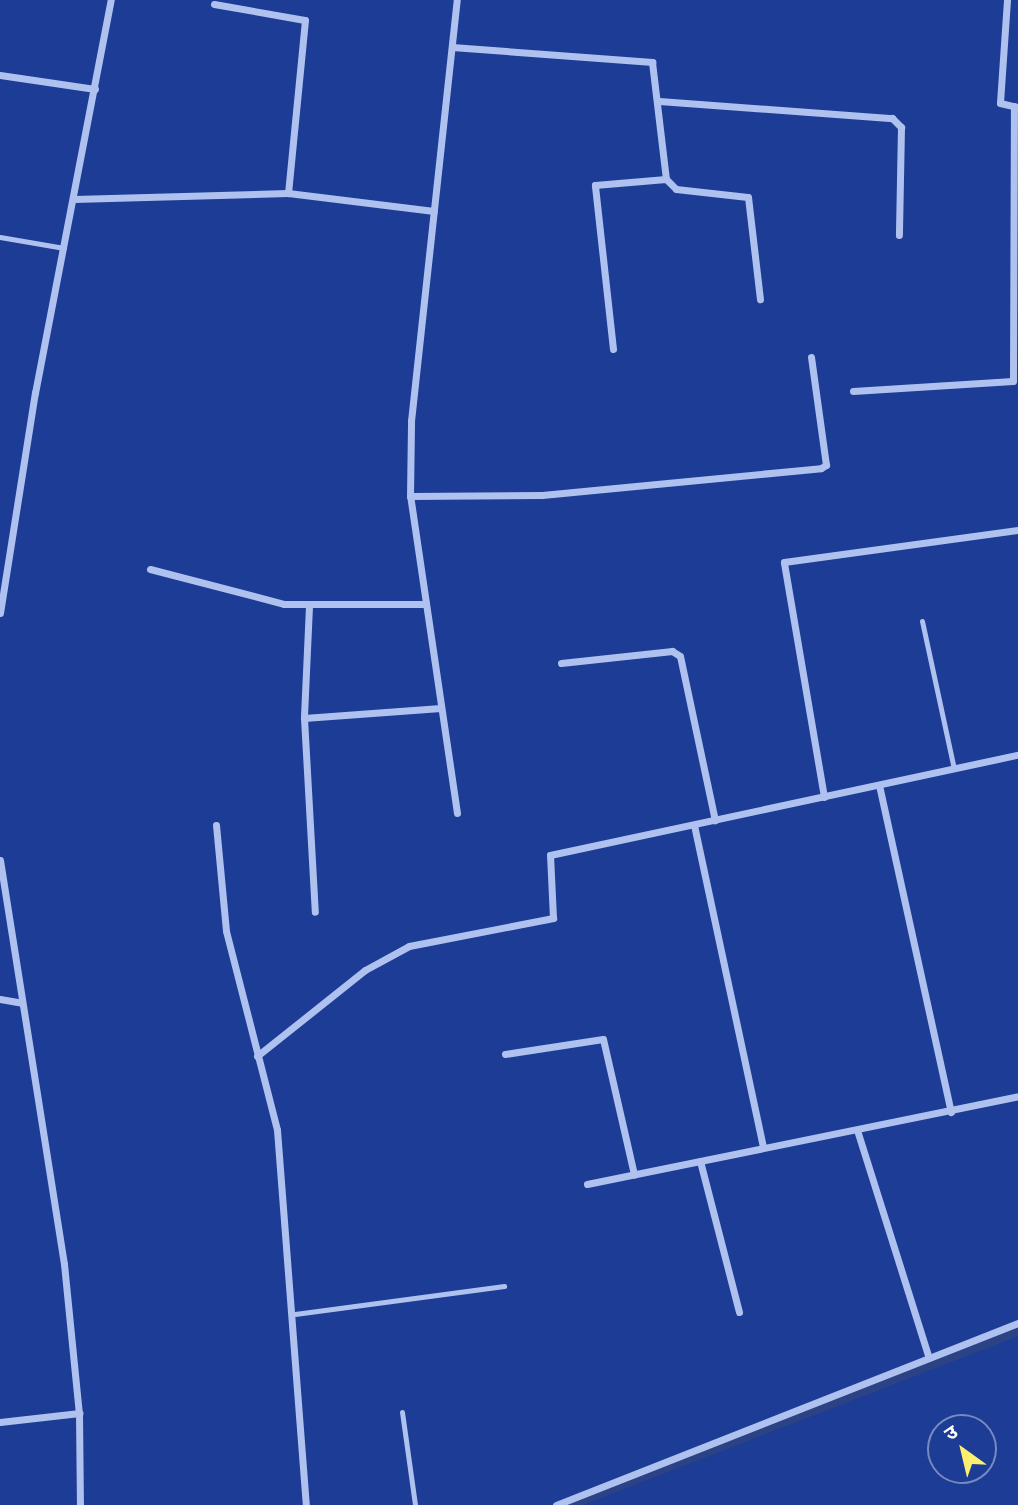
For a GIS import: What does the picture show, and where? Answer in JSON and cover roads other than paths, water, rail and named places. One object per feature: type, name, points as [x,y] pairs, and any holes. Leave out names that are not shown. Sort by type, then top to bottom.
[{"type":"street","points":[[0,613],[111,0]]},
{"type":"street","points":[[457,0],[411,421],[410,496],[457,813]]},
{"type":"street","points":[[853,391],[1013,380],[1016,107],[999,97],[1007,0]]},
{"type":"street","points":[[214,4],[305,20],[288,193]]},
{"type":"street","points":[[452,47],[647,57],[657,71],[666,179],[676,189],[748,197],[760,299]]},
{"type":"street","points":[[0,75],[95,89]]},
{"type":"street","points":[[659,101],[892,118],[901,127],[898,235]]},
{"type":"street","points":[[613,348],[595,185],[666,179]]},
{"type":"street","points":[[74,199],[288,193],[434,211]]},
{"type":"street","points":[[410,496],[541,495],[821,468],[826,465],[811,357]]},
{"type":"street","points":[[824,797],[784,562],[1018,530]]},
{"type":"street","points":[[150,569],[200,586],[309,607],[426,604]]},
{"type":"street","points":[[309,607],[304,718],[315,912]]},
{"type":"street","points":[[561,663],[672,651],[680,656],[715,820]]},
{"type":"street","points":[[304,718],[441,708]]},
{"type":"street","points":[[257,1056],[365,970],[409,946],[553,918],[550,855],[1018,755]]},
{"type":"street","points":[[879,785],[951,1112]]},
{"type":"street","points":[[215,825],[226,931],[277,1130],[295,1314],[306,1505]]},
{"type":"street","points":[[694,825],[763,1148]]},
{"type":"street","points":[[0,860],[64,1264],[79,1413],[80,1505]]},
{"type":"street","points":[[0,999],[22,1003]]},
{"type":"street","points":[[505,1054],[603,1039],[634,1174]]},
{"type":"street","points":[[587,1184],[951,1112],[1018,1096]]},
{"type":"street","points":[[857,1130],[929,1358]]},
{"type":"street","points":[[699,1161],[739,1312]]},
{"type":"street","points":[[556,1505],[1018,1323]]},
{"type":"street","points":[[0,1422],[79,1413]]},
{"type":"lane","points":[[0,237],[64,248]]},
{"type":"lane","points":[[922,621],[954,769]]},
{"type":"lane","points":[[295,1314],[504,1286]]},
{"type":"lane","points":[[402,1412],[415,1505]]},
{"type":"waterway","points":[[572,1505],[1018,1332]]}]
